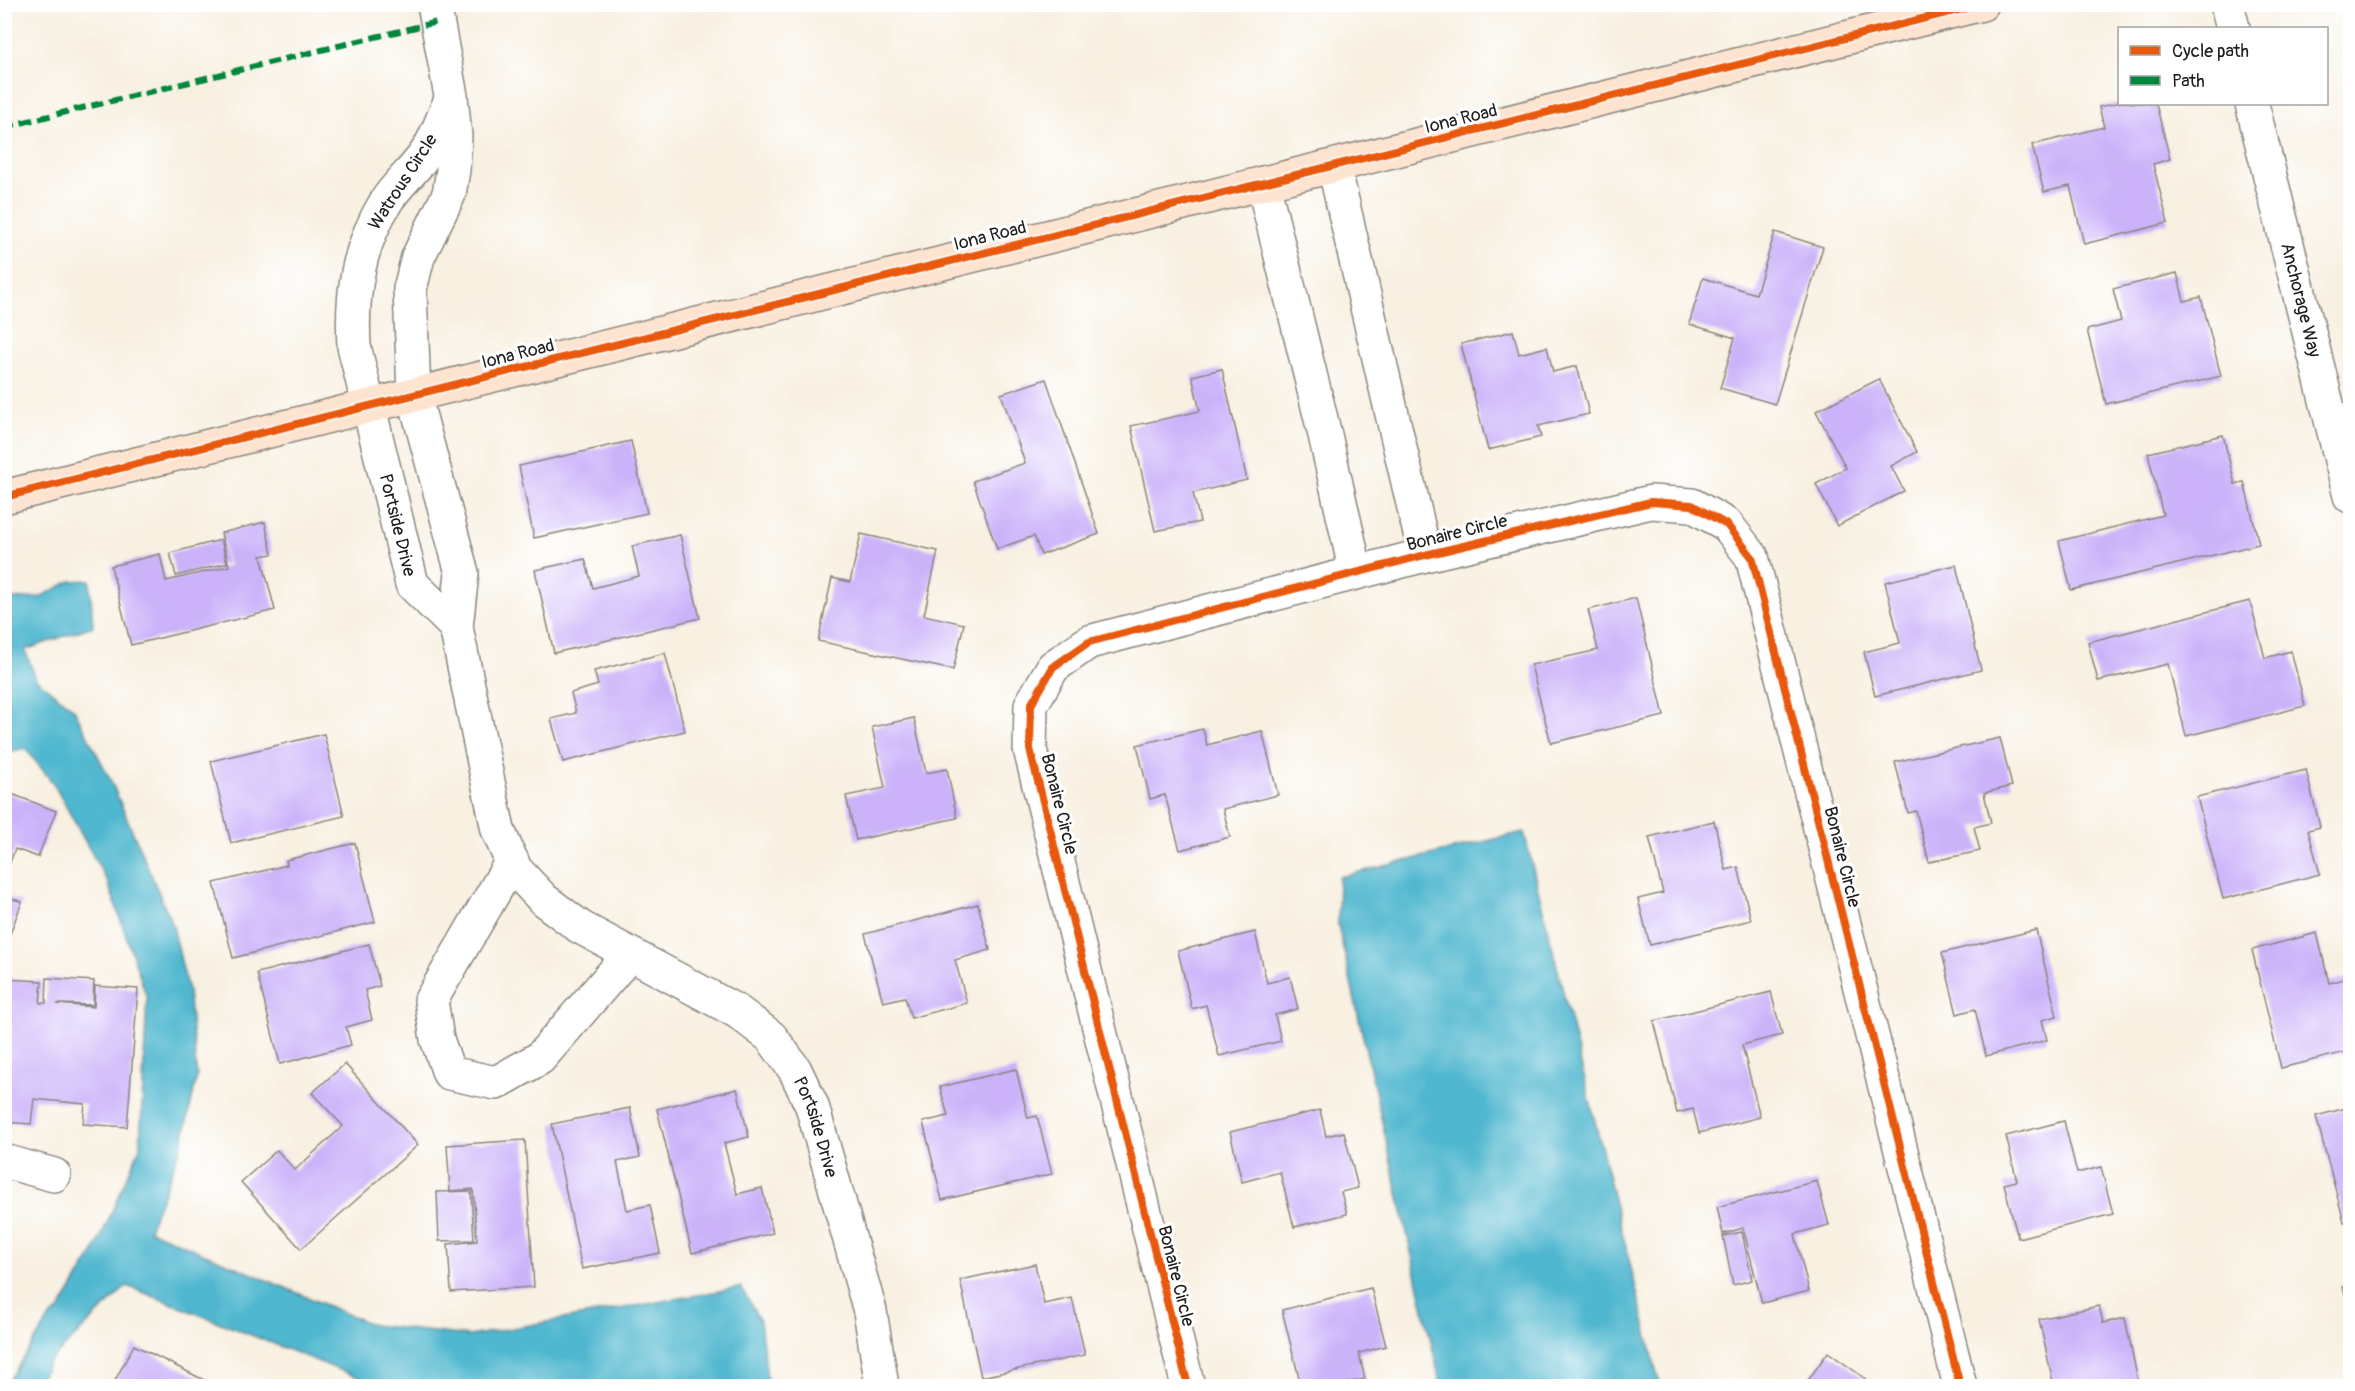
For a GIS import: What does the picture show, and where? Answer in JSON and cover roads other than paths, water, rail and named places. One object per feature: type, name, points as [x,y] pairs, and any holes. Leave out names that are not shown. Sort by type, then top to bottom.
[{"type":"street","name":"Watrous Circle","points":[[369,405],[354,346],[352,310],[355,281],[369,236],[378,217],[388,199],[429,149],[450,101],[451,96],[434,4]]},
{"type":"street","name":"Iona Road","points":[[4,497],[1982,4]]},
{"type":"street","points":[[2227,4],[2233,27]]},
{"type":"street","name":"Watrous Circle","points":[[414,395],[410,289],[418,257],[449,194],[455,136],[450,101]]},
{"type":"street","name":"Anchorage Way","points":[[2252,105],[2350,496]]},
{"type":"street","name":"Bonaire Circle","points":[[1334,166],[1425,555]]},
{"type":"street","points":[[1263,183],[1356,573]]},
{"type":"street","name":"Portside Drive","points":[[414,395],[462,573],[456,627],[498,830],[515,869],[544,900],[580,927],[629,955],[703,991],[738,1012],[771,1037],[795,1070],[812,1106],[870,1311],[882,1386]]},
{"type":"street","name":"Portside Drive","points":[[369,405],[412,584],[456,627]]},
{"type":"street","name":"Bonaire Circle","points":[[1188,1386],[1030,749],[1032,705],[1053,667],[1089,642],[1425,555],[1651,502],[1692,505],[1727,525],[1752,557],[1960,1386]]},
{"type":"street","points":[[512,861],[431,1000],[436,1039],[449,1073],[496,1083],[540,1058],[629,955]]},
{"type":"street","points":[[4,1161],[54,1175]]},
{"type":"water","points":[[90,580],[93,626],[25,650],[36,679],[74,709],[111,781],[173,926],[188,991],[197,1076],[182,1145],[149,1230],[373,1325],[469,1336],[741,1287],[760,1321],[768,1386],[380,1386],[127,1286],[48,1363],[39,1386],[5,1386],[51,1316],[59,1311],[95,1250],[140,1147],[147,998],[108,883],[53,783],[25,748],[5,753],[5,600],[40,597],[71,581]]},
{"type":"water","points":[[1524,832],[1660,1386],[1441,1386],[1338,925],[1339,877]]}]
